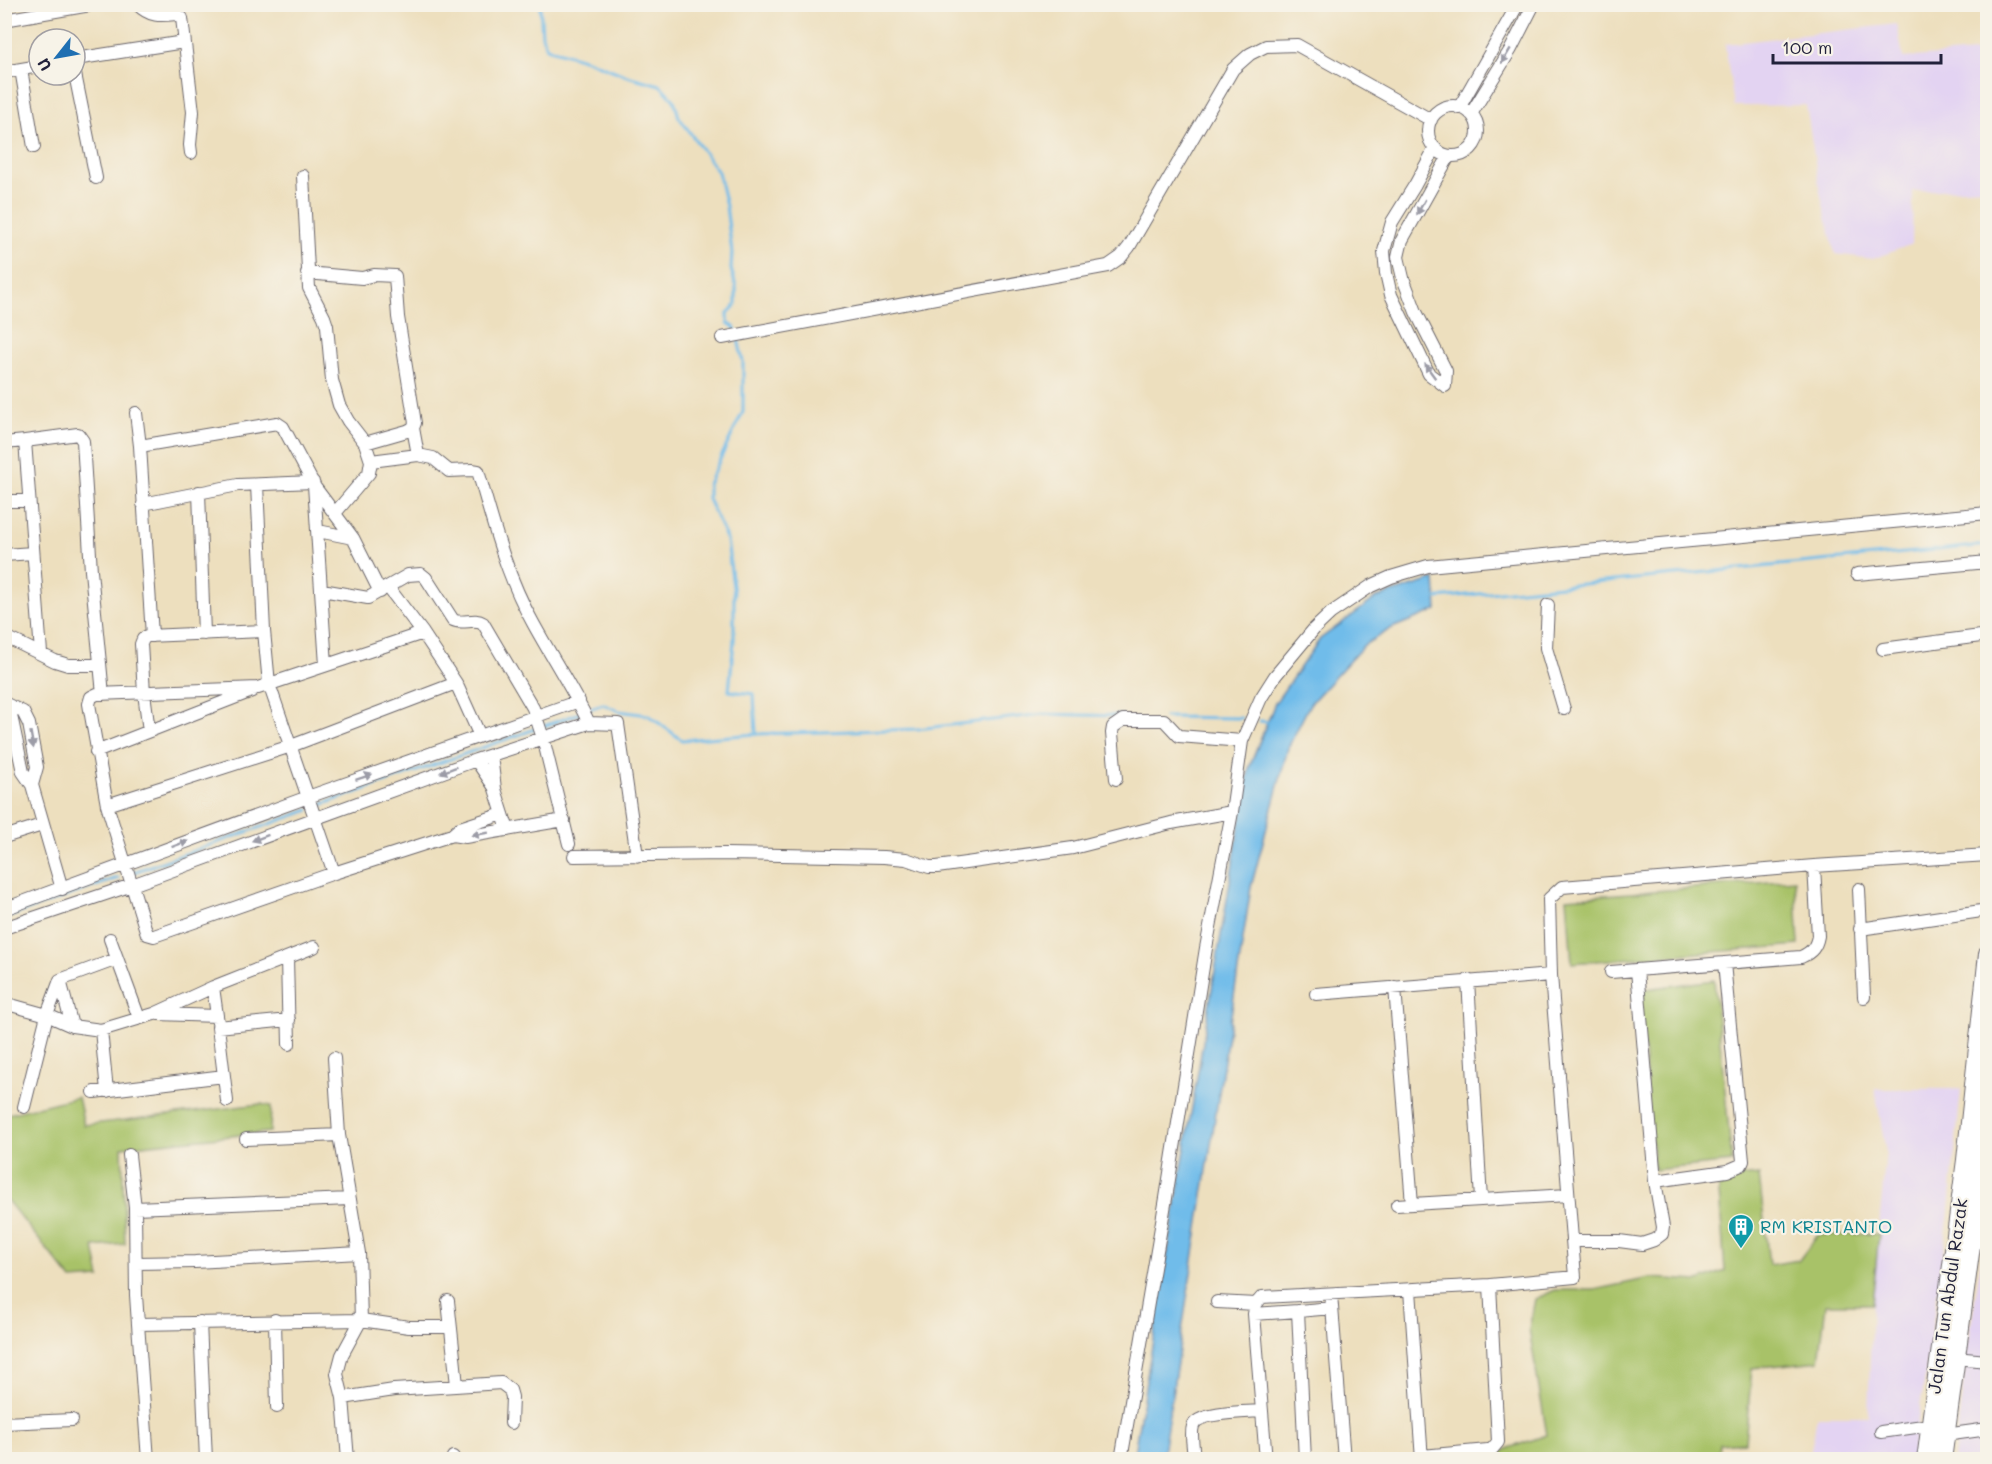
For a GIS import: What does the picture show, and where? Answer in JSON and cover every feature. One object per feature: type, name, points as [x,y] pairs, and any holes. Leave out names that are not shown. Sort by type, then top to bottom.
[{"type":"main road","name":"Jalan Tun Abdul Razak","points":[[1926,1460],[1937,1430],[1954,1358],[1979,1161],[1988,954]]},
{"type":"main road","name":"Jalan Tun Abdul Razak","points":[[1942,1460],[1937,1430],[1979,1161],[1988,1120]]},
{"type":"street","points":[[4,20],[96,4]]},
{"type":"street","points":[[137,4],[145,12],[155,16],[179,15],[182,18],[193,112],[191,153]]},
{"type":"street","points":[[1459,108],[1518,4]]},
{"type":"street","points":[[1471,114],[1511,49],[1534,4]]},
{"type":"street","points":[[87,58],[184,42]]},
{"type":"street","points":[[722,338],[1108,266],[1121,257],[1129,247],[1233,69],[1250,54],[1266,46],[1297,45],[1431,120]]},
{"type":"street","points":[[4,72],[27,68]]},
{"type":"street","points":[[21,69],[34,147]]},
{"type":"street","points":[[78,87],[96,178]]},
{"type":"street","points":[[1447,107],[1459,108],[1471,114],[1477,128],[1475,143],[1464,154],[1449,156],[1435,148],[1428,132],[1431,120],[1439,110],[1447,107]]},
{"type":"street","points":[[1435,148],[1392,222],[1384,250],[1391,295],[1429,374],[1445,386],[1446,371],[1416,312],[1398,258],[1402,240],[1449,156]]},
{"type":"street","points":[[303,176],[309,288],[327,326],[335,396],[348,422],[365,443],[371,461],[369,473],[336,513]]},
{"type":"street","points":[[307,273],[362,278],[374,275],[395,276],[398,317],[415,416],[413,428],[418,455]]},
{"type":"street","points":[[136,413],[152,636]]},
{"type":"street","points":[[140,446],[277,423],[286,431],[313,484],[353,538],[384,589],[423,633],[456,683],[480,736]]},
{"type":"street","points":[[365,443],[413,428]]},
{"type":"street","points":[[4,443],[78,434],[82,438],[91,571],[103,694]]},
{"type":"street","points":[[25,441],[41,653]]},
{"type":"street","points":[[371,461],[418,455],[433,458],[449,471],[478,471],[501,553],[532,622],[590,723]]},
{"type":"street","points":[[143,504],[238,485],[313,484]]},
{"type":"street","points":[[313,484],[326,665]]},
{"type":"street","points":[[257,485],[264,631],[264,686],[291,746],[334,873]]},
{"type":"street","points":[[199,492],[204,634]]},
{"type":"street","points":[[4,501],[29,501]]},
{"type":"street","points":[[1121,1460],[1206,948],[1232,812],[1242,741],[1265,690],[1314,629],[1354,596],[1391,577],[1411,570],[1439,565],[1988,513]]},
{"type":"street","points":[[318,531],[353,538]]},
{"type":"street","points":[[4,555],[33,553]]},
{"type":"street","points":[[1857,574],[1988,562]]},
{"type":"street","points":[[322,590],[368,598],[408,575],[421,574],[426,578],[453,620],[481,622],[537,717],[572,850],[637,856],[725,854],[884,857],[906,859],[929,867],[937,867],[1073,848],[1171,823],[1232,812]]},
{"type":"street","points":[[1548,605],[1546,648],[1564,709]]},
{"type":"street","points":[[149,731],[141,641],[145,637],[264,631]]},
{"type":"street","points":[[96,752],[264,686],[423,633]]},
{"type":"street","points":[[1883,649],[1988,635]]},
{"type":"street","points":[[4,636],[55,661],[68,664],[100,665]]},
{"type":"street","points":[[107,806],[291,746],[456,683]]},
{"type":"street","points":[[264,686],[103,694],[93,695],[90,700],[96,752],[107,806],[147,934],[154,936],[334,873],[452,835],[460,828],[503,814]]},
{"type":"street","points":[[4,909],[308,797],[579,701]]},
{"type":"street","points":[[7,704],[23,712],[29,724],[37,767],[32,785],[62,889]]},
{"type":"street","points":[[1116,779],[1112,733],[1113,727],[1123,720],[1164,720],[1179,736],[1242,741]]},
{"type":"street","points":[[4,928],[132,885],[476,760],[590,723],[618,724],[637,856]]},
{"type":"street","points":[[491,755],[495,789],[508,830]]},
{"type":"street","points":[[476,760],[495,789]]},
{"type":"street","points":[[452,835],[465,837],[564,820]]},
{"type":"street","points":[[4,837],[42,825]]},
{"type":"street","points":[[1266,1460],[1255,1309],[1262,1298],[1490,1285],[1575,1277],[1551,975],[1549,899],[1562,887],[1814,866],[1988,855]]},
{"type":"street","points":[[1611,972],[1801,957],[1812,951],[1816,946],[1818,936],[1814,866]]},
{"type":"street","points":[[1859,889],[1864,997]]},
{"type":"street","points":[[1860,929],[1988,910]]},
{"type":"street","points":[[110,939],[139,1018]]},
{"type":"street","points":[[4,1003],[47,1015],[72,1026],[101,1030],[154,1014],[213,987],[314,947]]},
{"type":"street","points":[[287,958],[289,1044]]},
{"type":"street","points":[[24,1107],[47,1015],[60,980],[117,959]]},
{"type":"street","points":[[1655,1181],[1727,1171],[1741,1165],[1743,1161],[1724,963]]},
{"type":"street","points":[[1573,1241],[1619,1241],[1642,1245],[1654,1240],[1662,1233],[1664,1227],[1655,1181],[1637,970]]},
{"type":"street","points":[[1316,994],[1551,975]]},
{"type":"street","points":[[60,980],[72,1026]]},
{"type":"street","points":[[1468,980],[1481,1200]]},
{"type":"street","points":[[213,987],[227,1101]]},
{"type":"street","points":[[1395,987],[1412,1204]]},
{"type":"street","points":[[154,1014],[218,1021],[289,1020]]},
{"type":"street","points":[[101,1030],[107,1091]]},
{"type":"street","points":[[334,1058],[339,1135],[359,1253],[361,1320],[342,1355],[337,1374],[343,1398],[348,1460]]},
{"type":"street","points":[[94,1092],[224,1076]]},
{"type":"street","points":[[246,1139],[339,1135]]},
{"type":"street","points":[[129,1155],[135,1209],[136,1295],[148,1460]]},
{"type":"street","points":[[1397,1205],[1568,1195]]},
{"type":"street","points":[[135,1209],[350,1199]]},
{"type":"street","points":[[136,1263],[359,1253]]},
{"type":"street","points":[[1410,1290],[1422,1458],[1488,1450],[1498,1442],[1490,1285]]},
{"type":"street","points":[[1330,1294],[1344,1460]]},
{"type":"street","points":[[448,1301],[457,1385]]},
{"type":"street","points":[[1217,1302],[1255,1309],[1298,1311],[1332,1308]]},
{"type":"street","points":[[1298,1311],[1305,1460]]},
{"type":"street","points":[[275,1320],[277,1407]]},
{"type":"street","points":[[138,1324],[361,1320],[409,1327],[450,1327]]},
{"type":"street","points":[[200,1322],[206,1460]]},
{"type":"street","points":[[1954,1358],[1988,1361]]},
{"type":"street","points":[[343,1398],[394,1390],[501,1383],[510,1390],[512,1397],[511,1423]]},
{"type":"street","points":[[1194,1460],[1192,1427],[1197,1420],[1210,1415],[1261,1411]]},
{"type":"street","points":[[4,1423],[72,1420]]},
{"type":"street","points":[[1881,1432],[1988,1429]]},
{"type":"shaded area","points":[[1897,24],[1903,58],[1987,51],[1987,188],[1913,191],[1912,244],[1873,259],[1835,254],[1820,192],[1806,105],[1734,106],[1725,44]]},
{"type":"shaded area","points":[[1875,1089],[1961,1089],[1948,1218],[1924,1384],[1911,1459],[1811,1460],[1817,1416],[1868,1416],[1872,1304],[1886,1152]]},
{"type":"shaded area","points":[[1987,1221],[1987,1459],[1954,1460],[1968,1345]]},
{"type":"green space","points":[[1795,880],[1799,945],[1572,963],[1567,898]]},
{"type":"green space","points":[[1714,980],[1732,1162],[1654,1170],[1639,990]]},
{"type":"green space","points":[[78,1097],[84,1125],[261,1104],[271,1106],[270,1132],[122,1147],[125,1244],[94,1247],[100,1278],[72,1280],[5,1198],[4,1115]]},
{"type":"green space","points":[[1759,1175],[1769,1265],[1799,1260],[1818,1235],[1879,1234],[1872,1304],[1826,1304],[1819,1361],[1752,1368],[1745,1442],[1719,1444],[1718,1459],[1490,1459],[1509,1448],[1547,1435],[1529,1329],[1535,1299],[1555,1290],[1594,1290],[1650,1278],[1699,1281],[1725,1271],[1718,1179]]},
{"type":"water","points":[[1435,579],[1437,610],[1392,628],[1364,645],[1310,704],[1288,748],[1251,887],[1162,1459],[1133,1459],[1249,768],[1275,703],[1320,639],[1376,598]]},
{"type":"waterway","points":[[540,4],[542,36],[547,48],[660,85],[674,100],[679,117],[718,172],[726,206],[732,252],[731,269],[736,287],[736,305],[728,313],[728,323],[737,333]]},
{"type":"waterway","points":[[738,339],[743,362],[743,412],[708,484],[708,499],[727,540],[734,594],[734,641],[729,691],[754,694],[756,734]]},
{"type":"waterway","points":[[1437,598],[1988,545]]},
{"type":"waterway","points":[[586,710],[603,704],[619,711],[648,715],[682,740],[756,734],[917,729],[1043,714],[1122,716]]},
{"type":"waterway","points":[[544,726],[580,713]]},
{"type":"waterway","points":[[1165,717],[1241,718]]},
{"type":"waterway","points":[[1260,721],[1267,722]]},
{"type":"waterway","points":[[315,807],[538,728]]},
{"type":"waterway","points":[[131,873],[309,810]]},
{"type":"waterway","points":[[4,918],[118,878]]},
{"type":"place","name":"RM KRISTANTO","points":[[1741,1250]]}]
